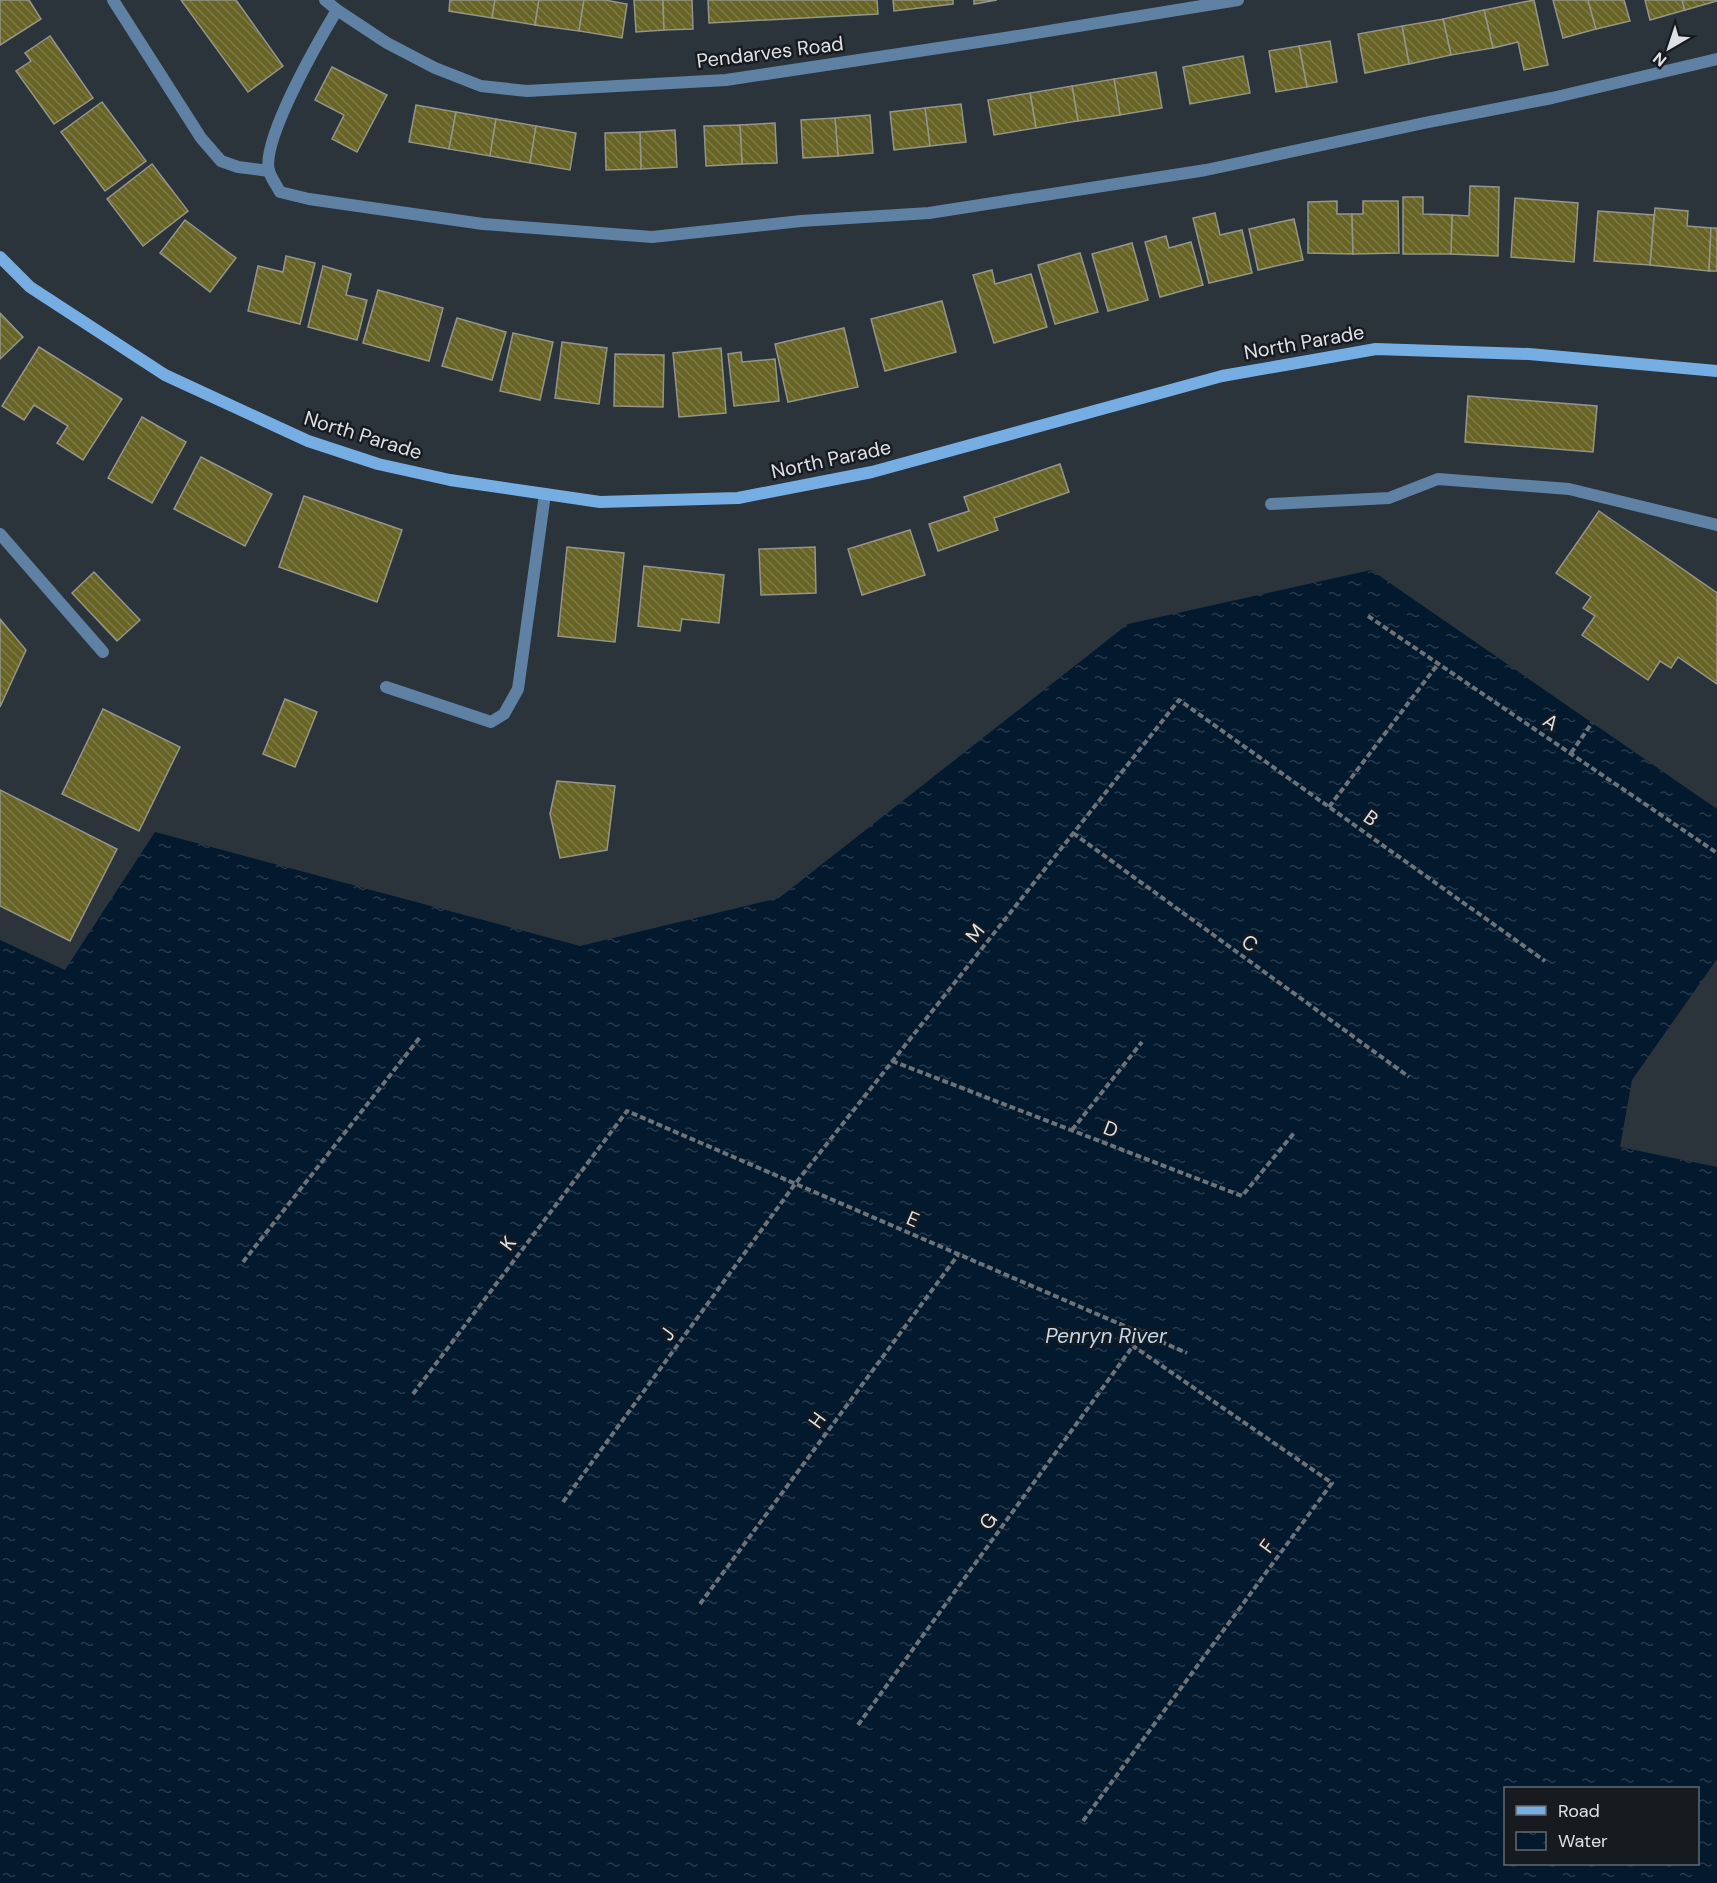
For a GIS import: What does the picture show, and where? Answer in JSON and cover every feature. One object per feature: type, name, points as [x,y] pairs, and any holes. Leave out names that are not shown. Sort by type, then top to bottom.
[{"type":"street","points":[[113,0],[201,138],[221,160],[238,167],[269,171]]},
{"type":"street","name":"Pendarves Road","points":[[325,0],[387,43],[435,68],[481,86],[527,91],[726,80],[1238,0]]},
{"type":"street","points":[[337,10],[311,54],[271,142],[269,171],[280,192],[309,199],[483,224],[651,237],[801,221],[929,213],[1206,170],[1552,98],[1717,59]]},
{"type":"street","name":"North Parade","points":[[0,257],[30,287],[165,375],[308,441],[378,464],[450,480],[600,502],[738,498],[872,472],[1221,376],[1376,349],[1529,354],[1717,371]]},
{"type":"street","points":[[1271,504],[1389,498],[1438,479],[1569,489],[1717,525]]},
{"type":"street","points":[[386,687],[491,722],[504,714],[518,689],[545,494]]},
{"type":"street","points":[[0,534],[104,652]]},
{"type":"path","name":"A","points":[[1368,616],[1717,853]]},
{"type":"path","points":[[1329,807],[1438,664]]},
{"type":"path","name":"B","points":[[1179,700],[1545,961]]},
{"type":"path","name":"M","points":[[795,1184],[1179,700]]},
{"type":"path","points":[[1571,753],[1592,723]]},
{"type":"path","name":"C","points":[[1073,833],[1409,1077]]},
{"type":"path","points":[[243,1262],[421,1036]]},
{"type":"path","points":[[1072,1130],[1142,1042]]},
{"type":"path","name":"D","points":[[892,1061],[1242,1196],[1294,1133]]},
{"type":"path","name":"E","points":[[627,1111],[1187,1353]]},
{"type":"path","name":"K","points":[[413,1394],[627,1111]]},
{"type":"path","name":"J","points":[[563,1502],[795,1184]]},
{"type":"path","name":"H","points":[[700,1604],[958,1254]]},
{"type":"path","name":"G","points":[[858,1725],[1133,1346],[1136,1331]]},
{"type":"path","name":"F","points":[[1083,1821],[1332,1483],[1133,1346]]},
{"type":"water","name":"Penryn River","points":[[1371,570],[1717,809],[1717,959],[1632,1080],[1620,1147],[1717,1167],[1717,1883],[0,1883],[0,940],[65,970],[155,832],[580,946],[779,898],[1128,624]]},
{"type":"building","points":[[0,0],[29,0],[41,19],[0,45]]},
{"type":"building","points":[[181,0],[236,0],[283,66],[248,92]]},
{"type":"building","points":[[450,0],[495,0],[492,18],[449,11]]},
{"type":"building","points":[[495,0],[539,0],[535,25],[492,18]]},
{"type":"building","points":[[539,0],[584,0],[579,31],[535,25]]},
{"type":"building","points":[[584,0],[605,0],[627,4],[622,38],[579,31]]},
{"type":"building","points":[[634,0],[663,0],[664,30],[636,32]]},
{"type":"building","points":[[663,0],[692,0],[693,29],[664,30]]},
{"type":"building","points":[[708,0],[877,0],[878,14],[709,23]]},
{"type":"building","points":[[893,0],[953,0],[953,4],[894,11]]},
{"type":"building","points":[[974,0],[997,0],[974,4]]},
{"type":"building","points":[[1534,0],[1548,65],[1524,70],[1518,42],[1493,48],[1484,10]]},
{"type":"building","points":[[1553,0],[1588,0],[1596,29],[1563,38]]},
{"type":"building","points":[[1588,0],[1624,0],[1630,21],[1596,29]]},
{"type":"building","points":[[1645,0],[1682,0],[1685,10],[1650,20]]},
{"type":"building","points":[[1682,0],[1717,0],[1717,1],[1685,10]]},
{"type":"building","points":[[1484,10],[1493,48],[1451,55],[1443,19]]},
{"type":"building","points":[[1443,19],[1451,55],[1409,64],[1402,26]]},
{"type":"building","points":[[1402,26],[1409,64],[1365,73],[1358,34]]},
{"type":"building","points":[[50,36],[93,98],[54,124],[16,71],[31,61],[25,53]]},
{"type":"building","points":[[1330,41],[1337,82],[1307,87],[1299,46]]},
{"type":"building","points":[[1299,46],[1307,87],[1276,92],[1269,51]]},
{"type":"building","points":[[1243,56],[1250,93],[1190,104],[1183,67]]},
{"type":"building","points":[[332,67],[387,95],[357,152],[332,139],[344,115],[315,100]]},
{"type":"building","points":[[1156,72],[1162,108],[1120,115],[1114,79]]},
{"type":"building","points":[[1114,79],[1120,115],[1078,121],[1072,86]]},
{"type":"building","points":[[1072,86],[1078,121],[1036,128],[1030,93]]},
{"type":"building","points":[[1030,93],[1036,128],[994,135],[988,100]]},
{"type":"building","points":[[102,102],[146,161],[105,191],[61,132]]},
{"type":"building","points":[[961,104],[966,142],[930,146],[925,108]]},
{"type":"building","points":[[416,105],[456,112],[449,149],[409,142]]},
{"type":"building","points":[[925,108],[930,146],[894,150],[890,112]]},
{"type":"building","points":[[456,112],[496,119],[490,156],[449,149]]},
{"type":"building","points":[[870,115],[873,153],[838,156],[835,118]]},
{"type":"building","points":[[835,118],[838,156],[803,158],[801,120]]},
{"type":"building","points":[[496,119],[536,126],[530,163],[490,156]]},
{"type":"building","points":[[775,123],[777,163],[742,164],[740,125]]},
{"type":"building","points":[[740,125],[742,164],[706,166],[704,126]]},
{"type":"building","points":[[536,126],[576,133],[570,170],[530,163]]},
{"type":"building","points":[[675,130],[677,167],[641,169],[640,132]]},
{"type":"building","points":[[640,132],[641,169],[606,170],[605,133]]},
{"type":"building","points":[[152,164],[188,211],[143,246],[107,199]]},
{"type":"building","points":[[1470,186],[1499,187],[1498,256],[1451,254],[1452,215],[1469,216]]},
{"type":"building","points":[[1403,197],[1423,197],[1423,214],[1452,215],[1451,254],[1403,254]]},
{"type":"building","points":[[1515,198],[1578,203],[1574,262],[1511,257]]},
{"type":"building","points":[[1337,201],[1337,214],[1352,214],[1353,254],[1308,253],[1308,202]]},
{"type":"building","points":[[1363,201],[1398,201],[1399,253],[1353,254],[1352,214],[1363,214]]},
{"type":"building","points":[[1655,208],[1688,211],[1687,226],[1711,228],[1709,271],[1650,265]]},
{"type":"building","points":[[1598,211],[1654,215],[1650,265],[1594,261]]},
{"type":"building","points":[[1215,213],[1220,235],[1242,230],[1252,273],[1209,283],[1193,218]]},
{"type":"building","points":[[1294,219],[1303,260],[1258,270],[1249,229]]},
{"type":"building","points":[[185,220],[236,258],[210,292],[160,253]]},
{"type":"building","points":[[1711,228],[1717,228],[1717,271],[1709,271]]},
{"type":"building","points":[[1166,236],[1169,248],[1191,242],[1203,285],[1160,297],[1145,242]]},
{"type":"building","points":[[1132,243],[1148,300],[1108,311],[1092,254]]},
{"type":"building","points":[[1080,253],[1098,312],[1055,324],[1038,265]]},
{"type":"building","points":[[286,256],[315,263],[300,324],[248,311],[258,266],[283,272]]},
{"type":"building","points":[[323,266],[351,274],[346,295],[367,300],[357,340],[308,327]]},
{"type":"building","points":[[992,270],[995,284],[1031,274],[1047,327],[994,343],[973,275]]},
{"type":"building","points":[[378,290],[443,308],[429,361],[363,343]]},
{"type":"building","points":[[942,301],[956,352],[885,371],[871,319]]},
{"type":"building","points":[[0,313],[23,337],[0,359]]},
{"type":"building","points":[[457,318],[506,332],[492,380],[442,366]]},
{"type":"building","points":[[844,328],[858,387],[788,402],[775,344]]},
{"type":"building","points":[[513,333],[553,342],[540,400],[500,391]]},
{"type":"building","points":[[562,342],[607,348],[599,404],[555,398]]},
{"type":"building","points":[[39,347],[122,399],[83,460],[57,443],[68,426],[34,405],[24,420],[2,406]]},
{"type":"building","points":[[721,348],[726,413],[679,417],[673,353]]},
{"type":"building","points":[[741,352],[742,362],[775,359],[779,401],[734,406],[728,354]]},
{"type":"building","points":[[615,354],[664,355],[663,407],[614,406]]},
{"type":"building","points":[[1468,396],[1597,406],[1593,452],[1465,442]]},
{"type":"building","points":[[142,417],[186,442],[152,503],[108,478]]},
{"type":"building","points":[[201,457],[272,494],[245,546],[174,509]]},
{"type":"building","points":[[1060,464],[1069,492],[994,518],[998,530],[938,551],[929,524],[969,511],[964,497]]},
{"type":"building","points":[[304,496],[402,530],[377,602],[279,567]]},
{"type":"building","points":[[1599,511],[1717,593],[1717,684],[1678,657],[1671,668],[1660,661],[1648,680],[1582,635],[1595,616],[1583,608],[1591,597],[1556,573]]},
{"type":"building","points":[[910,530],[925,575],[862,595],[848,549]]},
{"type":"building","points":[[567,547],[624,553],[615,642],[558,636]]},
{"type":"building","points":[[815,547],[816,593],[761,595],[759,549]]},
{"type":"building","points":[[644,566],[724,575],[719,623],[682,619],[680,631],[638,626]]},
{"type":"building","points":[[94,572],[140,620],[117,641],[72,593]]},
{"type":"building","points":[[0,619],[26,650],[0,707]]},
{"type":"building","points":[[285,699],[317,712],[295,767],[263,754]]},
{"type":"building","points":[[103,709],[180,747],[139,831],[62,794]]},
{"type":"building","points":[[557,781],[615,786],[607,850],[560,858],[550,814]]},
{"type":"building","points":[[0,790],[117,849],[70,941],[0,906]]}]
